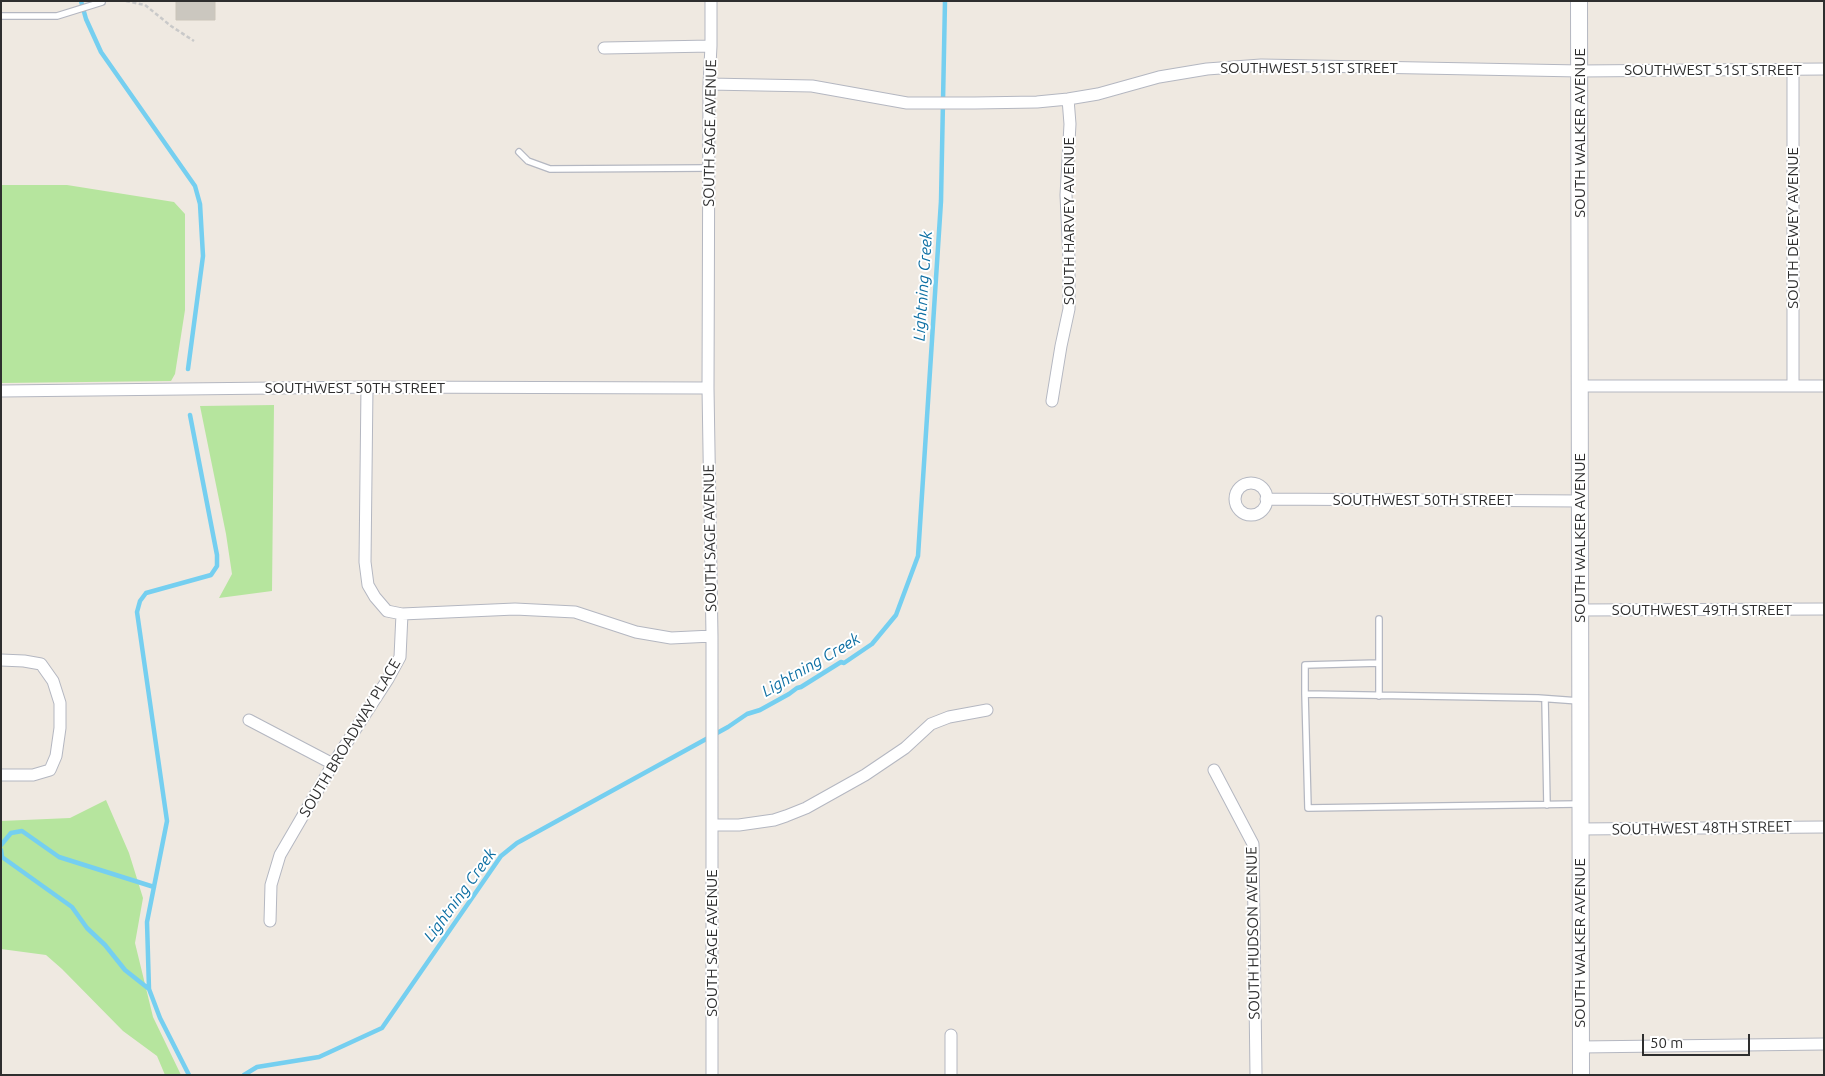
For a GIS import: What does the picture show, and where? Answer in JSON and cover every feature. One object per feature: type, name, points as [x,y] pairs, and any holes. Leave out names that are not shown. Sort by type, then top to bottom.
[{"type":"main road","name":"SOUTH WALKER AVENUE","points":[[1580,1],[1581,1075]]},
{"type":"street","name":"SOUTH SAGE AVENUE","points":[[711,1],[708,168],[708,388],[712,636],[712,1075]]},
{"type":"street","points":[[604,48],[711,46]]},
{"type":"street","name":"SOUTHWEST 51ST STREET","points":[[709,84],[812,86],[908,103],[975,103],[1037,102],[1068,99],[1098,94],[1168,75],[1207,69],[1261,65],[1580,71],[1824,69]]},
{"type":"street","name":"SOUTH DEWEY AVENUE","points":[[1793,69],[1793,386]]},
{"type":"street","name":"SOUTH HARVEY AVENUE","points":[[1052,401],[1069,309],[1066,194],[1070,124],[1068,99]]},
{"type":"street","points":[[1580,386],[1824,386]]},
{"type":"street","points":[[367,387],[365,562],[368,586],[387,611],[402,614],[515,609],[576,612],[636,632],[672,638],[712,636]]},
{"type":"street","name":"SOUTHWEST 50TH STREET","points":[[1,391],[367,387],[708,388]]},
{"type":"street","name":"SOUTHWEST 50TH STREET","points":[[1266,499],[1581,501]]},
{"type":"street","name":"SOUTHWEST 49TH STREET","points":[[1580,610],[1824,609]]},
{"type":"street","name":"SOUTH BROADWAY PLACE","points":[[270,921],[271,885],[280,855],[333,764],[388,680],[400,657],[402,614]]},
{"type":"street","points":[[1,660],[41,664],[53,681],[60,703],[60,728],[56,756],[50,770],[33,775],[1,775]]},
{"type":"street","points":[[712,825],[739,825],[774,820],[806,808],[865,775],[904,748],[931,724],[949,717],[987,710]]},
{"type":"street","points":[[248,720],[333,764]]},
{"type":"street","name":"SOUTH HUDSON AVENUE","points":[[1214,770],[1253,844],[1256,1075]]},
{"type":"street","name":"SOUTHWEST 48TH STREET","points":[[1580,829],[1824,827]]},
{"type":"street","points":[[951,1035],[951,1075]]},
{"type":"street","points":[[1581,1047],[1824,1044]]},
{"type":"lane","points":[[1,16],[57,16],[102,2]]},
{"type":"lane","points":[[519,152],[528,161],[550,169],[708,168]]},
{"type":"lane","points":[[1379,619],[1379,696]]},
{"type":"lane","points":[[1378,663],[1305,665],[1308,808],[1580,804]]},
{"type":"lane","points":[[1305,694],[1580,701]]},
{"type":"lane","points":[[1545,699],[1547,805]]},
{"type":"path","points":[[126,1],[145,4],[171,26],[194,41]]},
{"type":"green space","points":[[1,185],[67,185],[174,202],[185,214],[185,310],[175,374],[171,381],[1,383]]},
{"type":"green space","points":[[274,405],[272,591],[219,598],[232,574],[226,534],[200,406]]},
{"type":"green space","points":[[106,800],[129,853],[143,898],[135,943],[153,1017],[181,1075],[165,1075],[157,1056],[123,1031],[46,955],[1,949],[1,821],[70,818]]},
{"type":"building","points":[[176,1],[215,1],[215,20],[176,20]]},
{"type":"waterway","points":[[81,1],[86,19],[101,52],[195,186],[200,204],[203,256],[188,369]]},
{"type":"waterway","name":"Lightning Creek","points":[[244,1075],[257,1067],[319,1057],[382,1028],[501,856],[517,843],[728,727],[747,714],[760,710],[789,694],[841,662],[844,663],[872,644],[896,615],[918,556],[941,201],[945,1]]},
{"type":"waterway","points":[[189,1075],[160,1018],[149,989],[147,922],[167,821],[137,612],[140,601],[146,593],[211,575],[217,566],[217,555],[190,415]]},
{"type":"waterway","points":[[1,845],[11,833],[22,831],[59,857],[154,887]]},
{"type":"waterway","points":[[1,850],[2,857],[72,907],[87,928],[105,945],[125,970],[149,989]]}]
